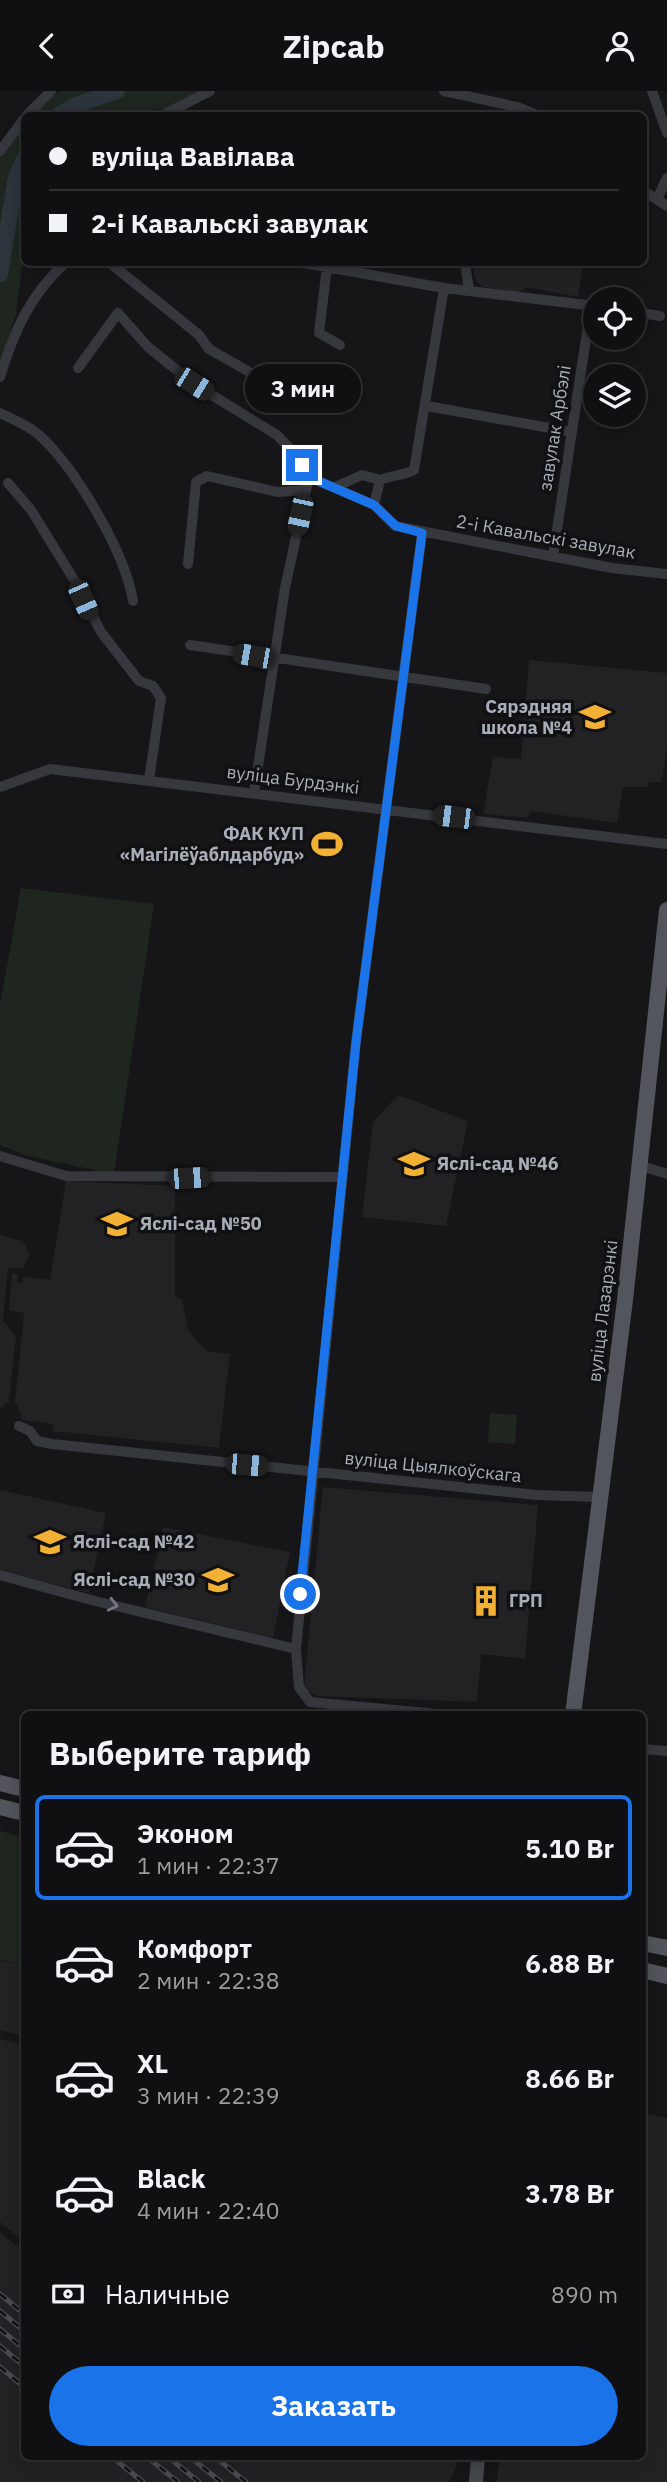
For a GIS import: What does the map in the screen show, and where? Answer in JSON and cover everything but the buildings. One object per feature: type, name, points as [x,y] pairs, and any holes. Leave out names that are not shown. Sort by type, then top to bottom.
[{"type":"main road","name":"вуліца Лазарэнкі","points":[[573,1711],[664,958],[667,910]]},
{"type":"main road","points":[[0,1783],[21,1788]]},
{"type":"main road","points":[[0,1807],[21,1812]]},
{"type":"main road","points":[[646,1944],[667,1948]]},
{"type":"main road","points":[[646,1971],[667,1976]]},
{"type":"main road","points":[[476,2482],[478,2460]]},
{"type":"street","points":[[31,112],[51,91]]},
{"type":"street","points":[[169,112],[210,91]]},
{"type":"street","points":[[444,91],[530,112]]},
{"type":"street","points":[[652,91],[667,133]]},
{"type":"street","points":[[0,151],[21,124]]},
{"type":"street","points":[[647,193],[662,203],[667,178]]},
{"type":"street","points":[[0,377],[25,310],[44,282],[62,266]]},
{"type":"street","points":[[114,266],[199,335],[209,349],[276,387]]},
{"type":"street","points":[[321,266],[444,288],[583,305]]},
{"type":"street","points":[[465,266],[469,290]]},
{"type":"street","points":[[327,267],[318,333],[340,345]]},
{"type":"street","points":[[335,487],[362,475],[380,480],[395,473],[408,474],[414,470],[427,406],[444,288]]},
{"type":"street","points":[[78,369],[118,313],[148,347],[194,384],[276,435],[295,454],[309,477],[274,659],[254,793]]},
{"type":"street","points":[[646,314],[660,316]]},
{"type":"street","name":"завулак Арбэлі","points":[[553,556],[586,350]]},
{"type":"street","points":[[427,406],[572,432]]},
{"type":"street","points":[[0,413],[36,433],[62,459],[103,524],[130,582],[133,601]]},
{"type":"street","points":[[188,564],[196,482],[201,478],[212,477],[277,492],[306,490]]},
{"type":"street","name":"2-і Кавальскі завулак","points":[[309,477],[374,505],[396,526],[422,533],[667,574]]},
{"type":"street","points":[[374,505],[380,480]]},
{"type":"street","points":[[8,483],[31,510],[76,583],[101,632],[139,681],[153,686],[160,698],[149,780]]},
{"type":"street","points":[[405,1711],[310,1702],[299,1687],[296,1649],[342,1177],[385,808],[405,678],[422,533]]},
{"type":"street","points":[[190,645],[486,689]]},
{"type":"street","name":"вуліца Бурдэнкі","points":[[0,787],[35,772],[50,769],[667,844]]},
{"type":"street","points":[[0,1156],[66,1176],[342,1177]]},
{"type":"street","points":[[639,1165],[667,1174]]},
{"type":"street","name":"вуліца Цыялкоўскага","points":[[19,1426],[30,1431],[37,1441],[52,1444],[536,1495],[599,1497]]},
{"type":"street","points":[[0,1575],[95,1601],[296,1649]]},
{"type":"street","points":[[646,1749],[667,1751]]},
{"type":"shaded area","points":[[59,91],[201,91],[166,109],[35,112]]},
{"type":"shaded area","points":[[21,129],[22,266],[16,314],[0,364],[0,156]]},
{"type":"shaded area","points":[[473,266],[583,266],[578,297],[527,287],[519,292],[483,287],[476,281]]},
{"type":"shaded area","name":"Сярэдняя школа №4","points":[[529,660],[667,673],[667,745],[662,782],[648,782],[647,787],[623,787],[617,823],[530,811],[528,818],[483,814],[493,757],[521,759]]},
{"type":"shaded area","points":[[21,888],[154,904],[114,1174],[27,1156],[0,1145],[0,1005]]},
{"type":"shaded area","name":"Яслі-сад №46","points":[[398,1095],[468,1121],[446,1226],[362,1217],[373,1122]]},
{"type":"shaded area","points":[[66,1181],[175,1186],[175,1296],[182,1299],[188,1330],[206,1351],[230,1354],[219,1448],[53,1431],[54,1424],[23,1420],[15,1401],[24,1313],[9,1311],[12,1273],[18,1274],[17,1283],[22,1283],[23,1277],[50,1280]]},
{"type":"shaded area","points":[[0,1235],[22,1241],[30,1254],[23,1268],[8,1268],[3,1321],[16,1336],[9,1402],[0,1408]]},
{"type":"shaded area","points":[[490,1413],[517,1415],[515,1444],[488,1442]]},
{"type":"shaded area","points":[[323,1487],[538,1505],[525,1659],[481,1654],[477,1702],[317,1696],[304,1688]]},
{"type":"shaded area","name":"Яслі-сад №42","points":[[0,1490],[106,1513],[89,1593],[0,1570]]},
{"type":"shaded area","name":"Яслі-сад №30","points":[[163,1527],[290,1552],[273,1638],[145,1607]]},
{"type":"shaded area","points":[[0,1831],[21,1836],[21,1965],[0,1959]]},
{"type":"shaded area","points":[[0,1960],[21,1965],[21,2035],[0,2030]]},
{"type":"shaded area","points":[[0,2039],[21,2044],[21,2240],[0,2222]]},
{"type":"shaded area","points":[[646,2114],[667,2118],[667,2482],[497,2482],[499,2460],[646,2460]]},
{"type":"shaded area","points":[[0,2232],[21,2250],[21,2460],[459,2460],[449,2482],[0,2482]]},
{"type":"waterway","points":[[64,112],[76,105],[117,91]]},
{"type":"waterway","points":[[0,274],[16,177],[21,166]]},
{"type":"railway","points":[[0,2294],[21,2312]]},
{"type":"railway","points":[[0,2311],[21,2328]]},
{"type":"railway","points":[[0,2329],[21,2346]]},
{"type":"railway","points":[[0,2346],[21,2364]]},
{"type":"railway","points":[[0,2367],[21,2384]]},
{"type":"railway","points":[[116,2460],[143,2482]]},
{"type":"railway","points":[[151,2460],[178,2482]]},
{"type":"railway","points":[[172,2460],[199,2482]]},
{"type":"railway","points":[[194,2460],[221,2482]]},
{"type":"railway","points":[[219,2460],[246,2482]]},
{"type":"place","name":"Сярэдняя школа №4","points":[[595,717]]},
{"type":"place","name":"ФАК КУП «Магілёўаблдарбуд»","points":[[327,844]]},
{"type":"place","name":"Яслі-сад №46","points":[[414,1164]]},
{"type":"place","name":"Яслі-сад №50","points":[[117,1224]]},
{"type":"place","name":"Яслі-сад №42","points":[[50,1542]]},
{"type":"place","name":"Яслі-сад №30","points":[[218,1580]]},
{"type":"place","name":"ГРП","points":[[486,1601]]},
{"type":"route","points":[[300,1594],[330,1320],[356,1042],[422,533],[396,526],[374,505],[309,477],[302,465]]}]
